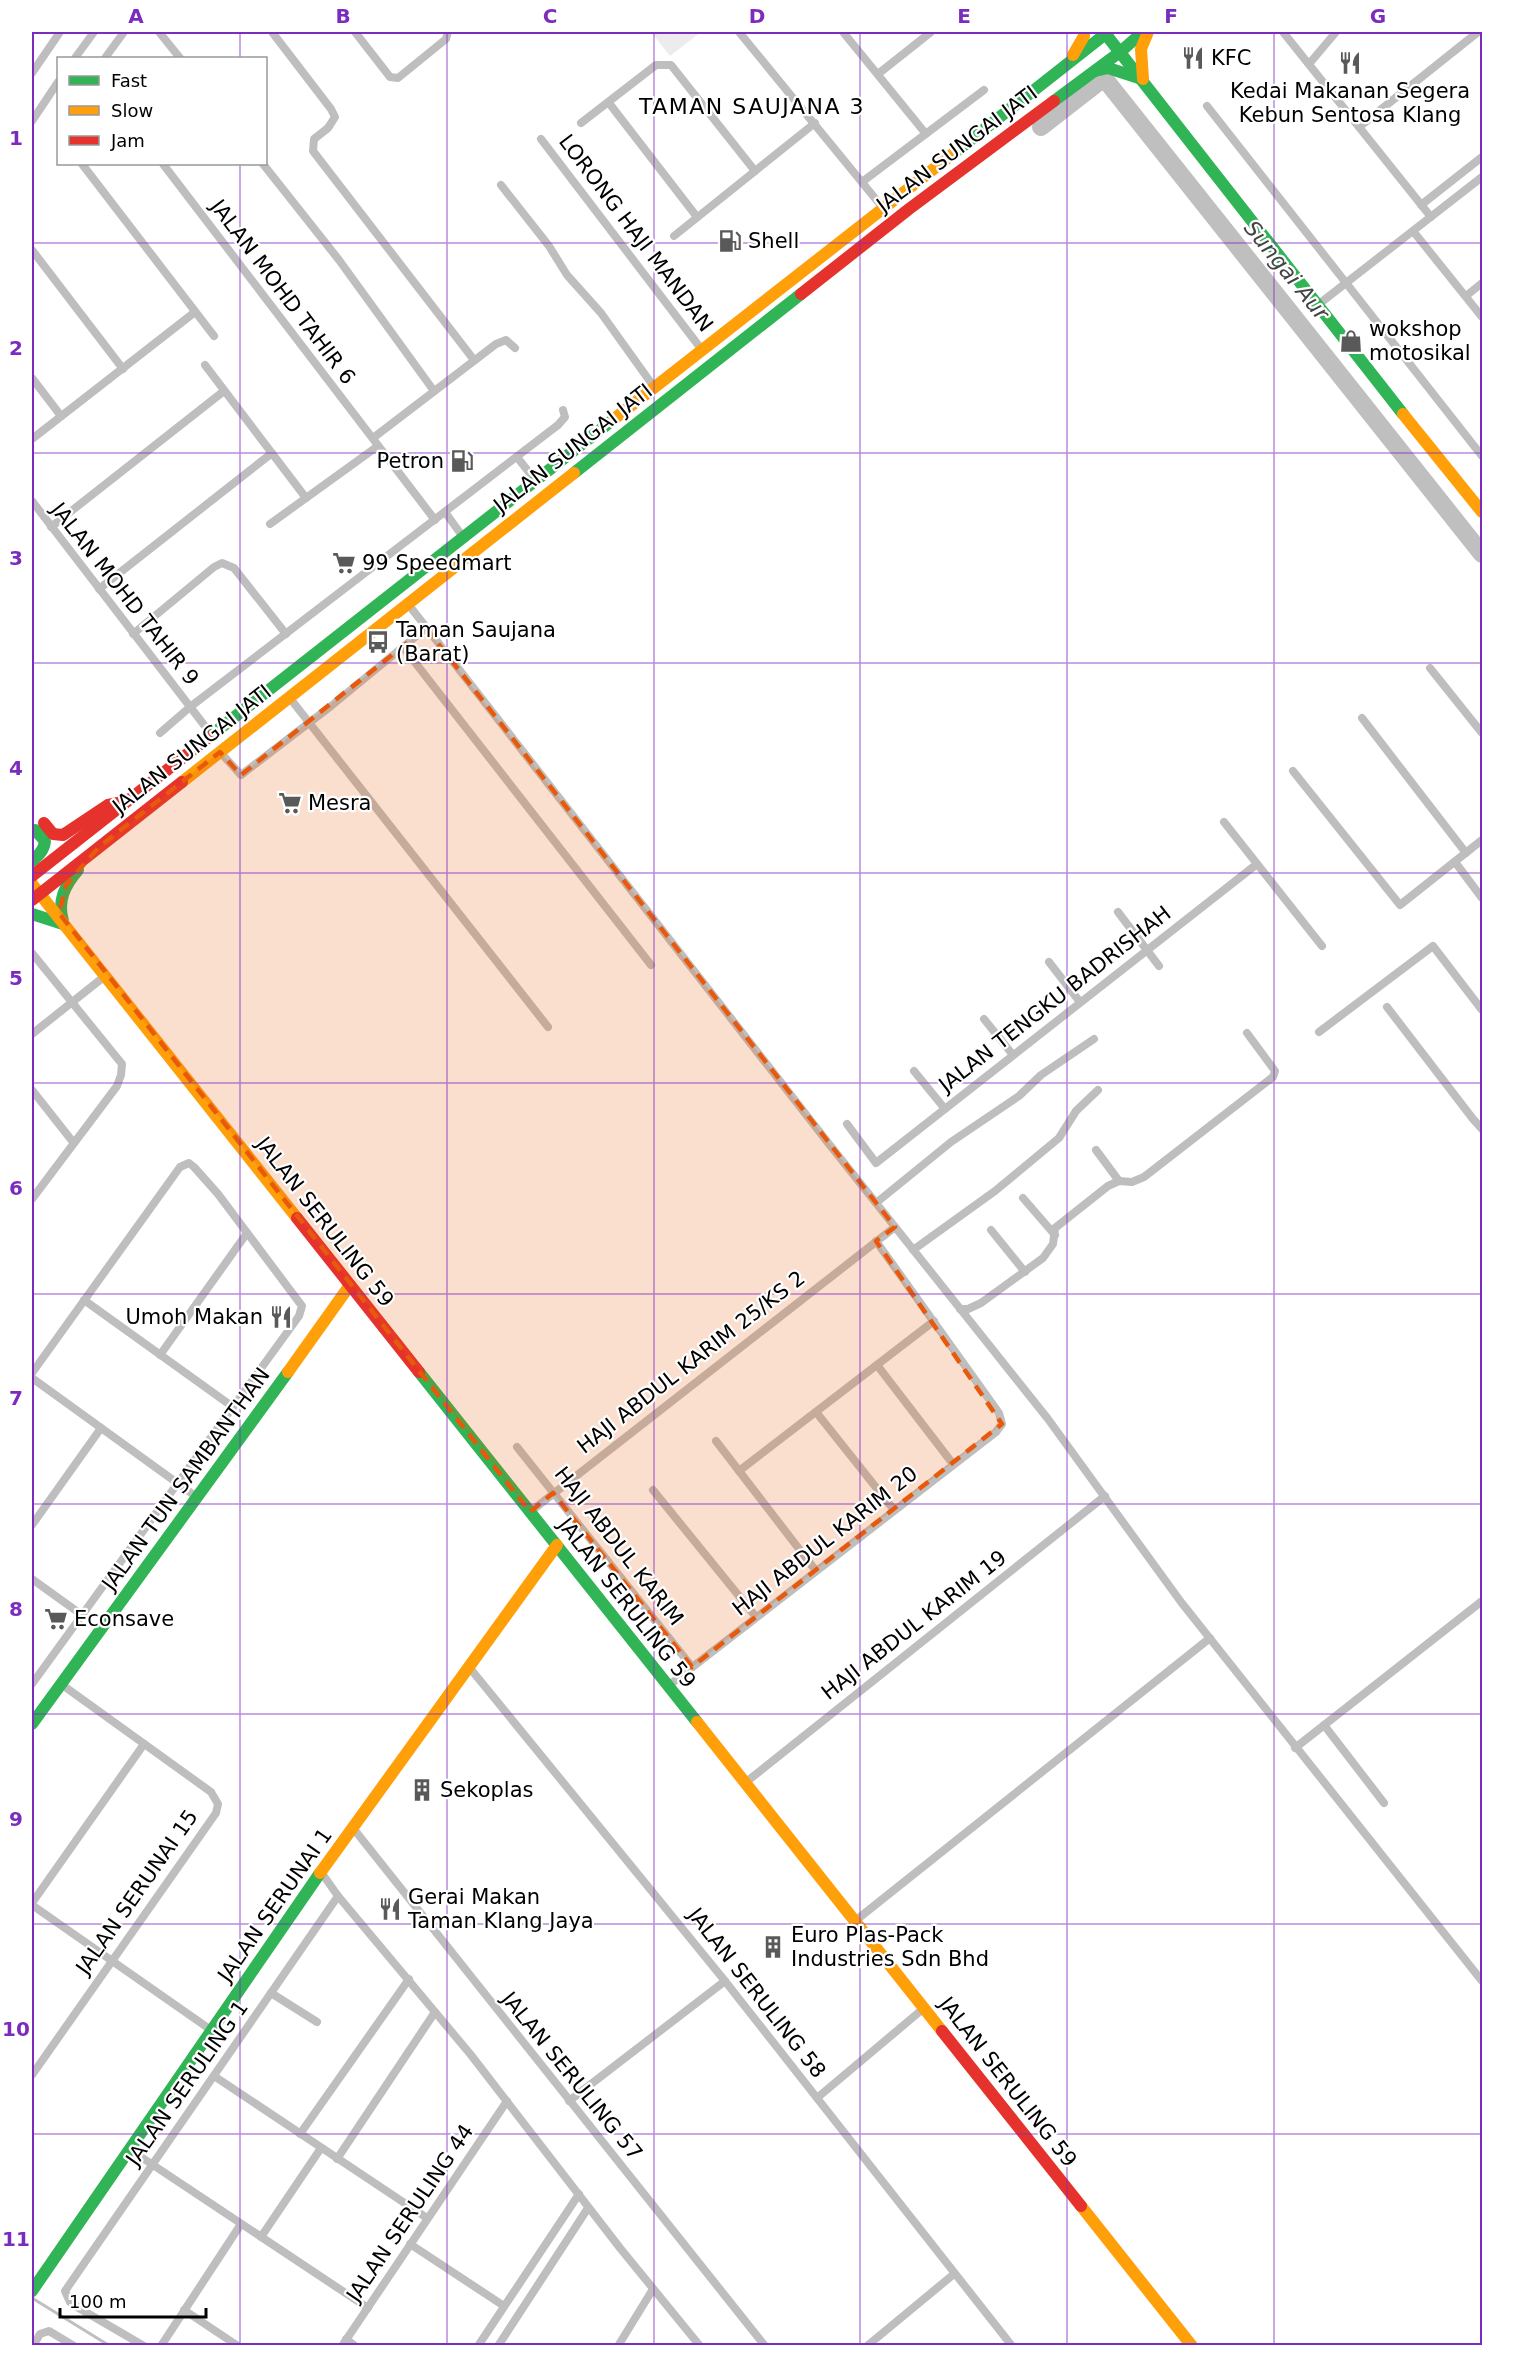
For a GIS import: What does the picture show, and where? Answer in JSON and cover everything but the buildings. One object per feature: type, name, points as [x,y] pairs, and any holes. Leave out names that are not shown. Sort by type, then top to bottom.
[{"type":"main road","points":[[1070,62],[1084,32]]},
{"type":"main road","points":[[1106,32],[1391,399],[1482,512]]},
{"type":"main road","name":"JALAN SUNGAI JATI","points":[[32,876],[1106,32]]},
{"type":"main road","name":"JALAN SUNGAI JATI","points":[[34,893],[99,847],[900,216],[1120,52],[1143,32]]},
{"type":"main road","points":[[1143,80],[1141,49],[1142,40],[1148,32]]},
{"type":"main road","points":[[1094,71],[1108,68],[1143,80]]},
{"type":"main road","points":[[32,861],[45,847],[40,826],[52,834],[63,835],[108,805],[126,801]]},
{"type":"main road","points":[[64,925],[59,913],[66,885],[99,847]]},
{"type":"main road","name":"JALAN SERULING 59","points":[[34,893],[64,925],[105,976],[1192,2346]]},
{"type":"main road","points":[[32,914],[64,925]]},
{"type":"main road","name":"JALAN TUN SAMBANTHAN","points":[[32,1724],[61,1684],[187,1490],[350,1285]]},
{"type":"main road","name":"JALAN SERUNAI 1","points":[[34,2283],[321,1872],[557,1545]]},
{"type":"street","points":[[32,73],[60,32]]},
{"type":"street","points":[[76,57],[94,32]]},
{"type":"street","points":[[106,57],[124,32]]},
{"type":"street","points":[[159,32],[179,57]]},
{"type":"street","points":[[272,32],[335,117],[328,128],[314,139],[314,151],[474,360]]},
{"type":"street","points":[[355,32],[390,77],[398,78],[447,35]]},
{"type":"street","points":[[739,32],[883,208]]},
{"type":"street","points":[[843,32],[926,134]]},
{"type":"street","points":[[878,74],[931,32]]},
{"type":"street","points":[[1283,32],[1431,217]]},
{"type":"street","points":[[1309,64],[1336,32]]},
{"type":"street","points":[[1359,127],[1478,32]]},
{"type":"street","points":[[581,123],[656,65],[671,65],[755,171]]},
{"type":"street","points":[[32,121],[57,84]]},
{"type":"street","points":[[862,182],[984,90]]},
{"type":"street","points":[[609,103],[697,217]]},
{"type":"street","points":[[1207,106],[1482,456]]},
{"type":"street","points":[[674,236],[815,123]]},
{"type":"street","name":"LORONG HAJI MANDAN","points":[[542,139],[702,350]]},
{"type":"street","points":[[1421,205],[1482,158]]},
{"type":"street","points":[[83,165],[214,336]]},
{"type":"street","name":"JALAN MOHD TAHIR 6","points":[[164,165],[435,520]]},
{"type":"street","points":[[263,165],[339,260],[434,391]]},
{"type":"street","points":[[1319,304],[1482,177]]},
{"type":"street","points":[[501,185],[549,246],[567,275],[601,313],[654,387]]},
{"type":"street","points":[[1413,231],[1482,317]]},
{"type":"street","points":[[32,250],[123,369]]},
{"type":"street","points":[[1466,296],[1482,283]]},
{"type":"street","points":[[32,439],[195,312]]},
{"type":"street","points":[[270,524],[306,498],[434,391],[496,344],[506,340],[515,348]]},
{"type":"street","points":[[205,365],[306,498]]},
{"type":"street","points":[[32,378],[61,416]]},
{"type":"street","points":[[51,527],[224,391]]},
{"type":"street","points":[[160,733],[517,457],[563,420],[565,417],[563,410]]},
{"type":"street","points":[[99,589],[272,453]]},
{"type":"street","points":[[517,457],[536,480]]},
{"type":"street","name":"JALAN MOHD TAHIR 9","points":[[32,501],[211,734]]},
{"type":"street","points":[[445,512],[463,537]]},
{"type":"street","points":[[133,634],[214,567],[222,564],[234,568],[286,634]]},
{"type":"street","points":[[408,604],[894,1227],[1048,1419],[1181,1602],[1482,1981]]},
{"type":"street","points":[[220,752],[240,775],[426,628]]},
{"type":"street","points":[[403,647],[651,965]]},
{"type":"street","points":[[1430,668],[1482,733]]},
{"type":"street","points":[[289,698],[548,1027]]},
{"type":"street","points":[[1362,718],[1466,853]]},
{"type":"street","points":[[1293,771],[1400,905],[1482,840]]},
{"type":"street","points":[[1224,822],[1322,946]]},
{"type":"street","points":[[1455,862],[1482,898]]},
{"type":"street","name":"JALAN TENGKU BADRISHAH","points":[[847,1124],[876,1163],[1257,864]]},
{"type":"street","points":[[1118,912],[1159,966]]},
{"type":"street","points":[[1319,1032],[1432,946],[1482,1010]]},
{"type":"street","points":[[32,954],[122,1064],[117,1086],[33,1195]]},
{"type":"street","points":[[1049,962],[1080,1002]]},
{"type":"street","points":[[32,1034],[105,976]]},
{"type":"street","points":[[1387,1007],[1482,1129]]},
{"type":"street","points":[[984,1019],[1013,1055]]},
{"type":"street","points":[[960,1309],[968,1309],[981,1303],[1043,1258],[1053,1244],[1055,1227],[1108,1186],[1119,1181],[1132,1182],[1144,1177],[1273,1077],[1275,1071],[1271,1063],[1247,1034]]},
{"type":"street","points":[[876,1203],[951,1142],[1019,1096],[1041,1075],[1094,1040]]},
{"type":"street","points":[[914,1071],[945,1108]]},
{"type":"street","points":[[32,1090],[73,1142]]},
{"type":"street","points":[[913,1250],[995,1191],[1059,1138],[1076,1111],[1098,1090]]},
{"type":"street","points":[[1096,1150],[1119,1181]]},
{"type":"street","points":[[32,1373],[180,1167],[189,1163],[248,1233],[302,1306],[303,1311],[233,1407],[187,1490],[82,1615],[32,1684]]},
{"type":"street","points":[[1023,1198],[1055,1235]]},
{"type":"street","name":"HAJI ABDUL KARIM 25/KS 2","points":[[530,1512],[894,1227]]},
{"type":"street","points":[[991,1230],[1025,1272]]},
{"type":"street","points":[[160,1355],[248,1233]]},
{"type":"street","points":[[739,1471],[934,1321],[876,1241]]},
{"type":"street","points":[[84,1300],[233,1407]]},
{"type":"street","name":"HAJI ABDUL KARIM 20","points":[[668,1686],[996,1432],[1002,1424],[999,1413],[934,1321]]},
{"type":"street","points":[[877,1365],[953,1464]]},
{"type":"street","points":[[32,1378],[187,1490]]},
{"type":"street","points":[[816,1412],[894,1510]]},
{"type":"street","points":[[32,1525],[101,1428]]},
{"type":"street","points":[[716,1442],[816,1571]]},
{"type":"street","name":"HAJI ABDUL KARIM","points":[[517,1447],[692,1667]]},
{"type":"street","points":[[653,1490],[756,1617]]},
{"type":"street","name":"HAJI ABDUL KARIM 19","points":[[745,1782],[1105,1496]]},
{"type":"street","points":[[32,1579],[82,1615]]},
{"type":"street","points":[[1295,1748],[1482,1602]]},
{"type":"street","points":[[855,1921],[1210,1638]]},
{"type":"street","name":"JALAN SERULING 58","points":[[469,1667],[726,1981],[1012,2346]]},
{"type":"street","name":"JALAN SERUNAI 15","points":[[32,2075],[111,1959],[216,1813],[218,1804],[211,1792],[61,1684]]},
{"type":"street","points":[[1324,1725],[1384,1803]]},
{"type":"street","points":[[144,1744],[32,1904],[211,2030]]},
{"type":"street","name":"JALAN SERULING 57","points":[[353,1828],[765,2346]]},
{"type":"street","points":[[321,1872],[338,1896],[409,1979],[507,2101],[588,2208],[700,2346]]},
{"type":"street","name":"JALAN SERULING 1","points":[[144,2346],[77,2307],[70,2302],[65,2291],[338,1896]]},
{"type":"street","points":[[300,2134],[409,1979]]},
{"type":"street","points":[[569,2101],[726,1981]]},
{"type":"street","points":[[272,1993],[317,2022]]},
{"type":"street","points":[[817,2098],[924,2008]]},
{"type":"street","points":[[337,2159],[435,2012]]},
{"type":"street","points":[[214,2076],[427,2218]]},
{"type":"street","name":"JALAN SERULING 44","points":[[344,2342],[507,2101]]},
{"type":"street","points":[[261,2237],[321,2148]]},
{"type":"street","points":[[129,2149],[368,2308]]},
{"type":"street","points":[[478,2346],[579,2194]]},
{"type":"street","points":[[498,2346],[588,2208]]},
{"type":"street","points":[[162,2344],[241,2224]]},
{"type":"street","points":[[410,2244],[504,2306]]},
{"type":"street","points":[[867,2346],[954,2274]]},
{"type":"street","points":[[618,2346],[653,2289]]},
{"type":"street","points":[[184,2310],[237,2346]]},
{"type":"street","points":[[33,2346],[40,2334],[49,2331],[74,2346]]},
{"type":"street","points":[[344,2342],[356,2346]]},
{"type":"highlighted area","points":[[426,628],[895,1227],[876,1241],[1002,1424],[692,1667],[553,1493],[530,1512],[59,913],[66,885],[99,847],[220,752],[241,775]]},
{"type":"shaded area","points":[[651,32],[701,32],[670,56]]},
{"type":"waterway","name":"Sungai Aur","points":[[1041,127],[1104,78],[1482,554]]},
{"type":"waterway","points":[[32,2298],[110,2346]]},
{"type":"traffic: fast","points":[[1104,32],[1403,414]]},
{"type":"traffic: fast","points":[[954,153],[1108,32]]},
{"type":"traffic: fast","points":[[1054,101],[1143,32]]},
{"type":"traffic: fast","points":[[1095,71],[1108,68],[1142,79]]},
{"type":"traffic: fast","points":[[574,473],[801,294]]},
{"type":"traffic: fast","points":[[209,737],[614,419]]},
{"type":"traffic: fast","points":[[32,861],[41,852],[45,841],[35,830]]},
{"type":"traffic: fast","points":[[63,921],[61,914],[63,894],[69,881],[78,870]]},
{"type":"traffic: fast","points":[[32,914],[63,924]]},
{"type":"traffic: fast","points":[[32,1724],[288,1372]]},
{"type":"traffic: fast","points":[[419,1372],[697,1722]]},
{"type":"traffic: fast","points":[[32,2291],[320,1873]]},
{"type":"traffic: slow","points":[[1073,55],[1084,32]]},
{"type":"traffic: slow","points":[[1143,79],[1141,49],[1148,32]]},
{"type":"traffic: slow","points":[[614,419],[954,153]]},
{"type":"traffic: slow","points":[[1403,414],[1482,512]]},
{"type":"traffic: slow","points":[[182,782],[574,473]]},
{"type":"traffic: slow","points":[[32,884],[297,1218]]},
{"type":"traffic: slow","points":[[288,1372],[350,1285]]},
{"type":"traffic: slow","points":[[320,1873],[557,1545]]},
{"type":"traffic: slow","points":[[697,1722],[942,2031]]},
{"type":"traffic: slow","points":[[1081,2206],[1192,2346]]},
{"type":"traffic: jam","points":[[801,294],[909,209],[1054,101]]},
{"type":"traffic: jam","points":[[32,876],[209,737]]},
{"type":"traffic: jam","points":[[32,900],[182,782]]},
{"type":"traffic: jam","points":[[44,823],[53,834],[63,835],[108,805],[123,802]]},
{"type":"traffic: jam","points":[[297,1218],[419,1372]]},
{"type":"traffic: jam","points":[[942,2031],[1081,2206]]},
{"type":"place","name":"KFC","points":[[1193,58]]},
{"type":"place","name":"Kedai Makanan Segera Kebun Sentosa Klang","points":[[1350,63]]},
{"type":"place","name":"Shell","points":[[730,241]]},
{"type":"place","name":"wokshop motosikal","points":[[1351,341]]},
{"type":"place","name":"Petron","points":[[462,461]]},
{"type":"place","name":"99 Speedmart","points":[[344,563]]},
{"type":"place","name":"Taman Saujana (Barat)","points":[[378,642]]},
{"type":"place","name":"Mesra","points":[[290,803]]},
{"type":"place","name":"Umoh Makan","points":[[281,1317]]},
{"type":"place","name":"Econsave","points":[[56,1619]]},
{"type":"place","name":"Sekoplas","points":[[422,1790]]},
{"type":"place","name":"Gerai Makan Taman Klang Jaya","points":[[390,1909]]},
{"type":"place","name":"Euro Plas-Pack Industries Sdn Bhd","points":[[773,1947]]},
{"type":"district","name":"TAMAN SAUJANA 3","points":[[752,106]]}]
